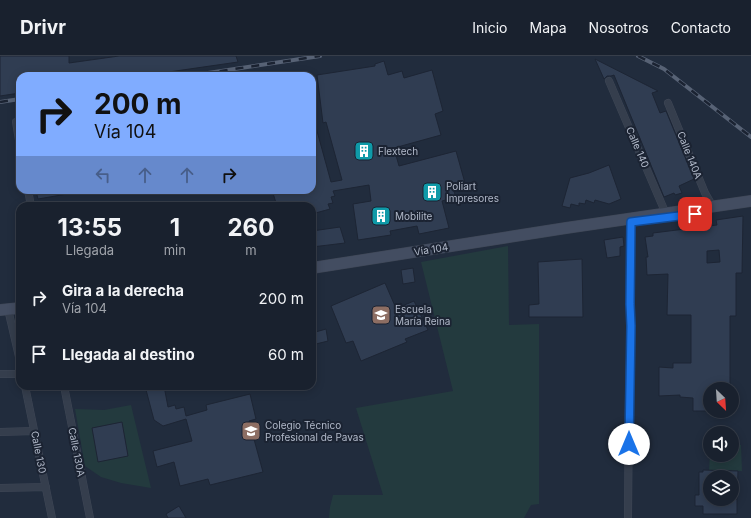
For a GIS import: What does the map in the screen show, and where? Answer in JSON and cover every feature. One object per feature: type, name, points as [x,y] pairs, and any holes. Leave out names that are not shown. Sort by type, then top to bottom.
[{"type":"main road","name":"Vía 104","points":[[631,221],[751,201]]},
{"type":"main road","name":"Vía 104","points":[[316,267],[551,231],[751,206]]},
{"type":"main road","points":[[4,310],[16,308]]},
{"type":"street","name":"Calle 140","points":[[609,80],[666,214]]},
{"type":"street","name":"Calle 140A","points":[[668,103],[705,193],[713,207]]},
{"type":"street","points":[[628,518],[631,221]]},
{"type":"street","points":[[4,310],[16,348]]},
{"type":"street","points":[[0,374],[16,374]]},
{"type":"street","name":"Calle 130","points":[[26,390],[52,518]]},
{"type":"street","name":"Calle 130A","points":[[65,390],[90,518]]},
{"type":"street","points":[[0,432],[34,431]]},
{"type":"street","points":[[0,488],[46,487]]},
{"type":"green space","points":[[508,246],[509,325],[539,324],[539,504],[531,505],[524,518],[329,518],[333,495],[383,495],[356,408],[453,391],[421,262]]},
{"type":"green space","points":[[131,405],[151,488],[121,483],[101,477],[85,466],[75,409],[104,410]],"holes":[[[122,422],[128,455],[98,461],[92,428]]]},
{"type":"green space","points":[[739,445],[741,445],[742,471],[709,470],[710,462],[739,462]]},
{"type":"building","points":[[0,56],[69,56],[69,63],[119,56],[236,56],[238,62],[169,72],[16,72],[16,94],[0,96]]},
{"type":"building","points":[[595,59],[658,91],[652,93],[660,113],[666,111],[694,179],[679,186],[682,193],[675,195],[674,193],[664,197],[614,75],[607,76],[604,79]]},
{"type":"building","points":[[384,61],[388,75],[402,71],[404,78],[432,70],[443,111],[435,114],[441,135],[394,148],[399,166],[456,151],[465,183],[452,186],[456,197],[442,201],[449,228],[419,234],[417,226],[390,231],[391,235],[358,240],[353,204],[371,201],[369,185],[333,191],[335,196],[331,197],[333,203],[328,204],[330,209],[316,213],[316,202],[276,202],[273,194],[316,194],[316,127],[331,182],[342,180],[326,122],[323,123],[317,75],[375,66],[375,64]]},
{"type":"building","points":[[609,165],[621,199],[609,204],[595,200],[594,203],[586,200],[585,204],[579,203],[579,206],[571,204],[570,208],[562,206],[570,178],[589,173]]},
{"type":"building","points":[[37,194],[67,194],[38,199]]},
{"type":"building","points":[[743,216],[742,273],[736,273],[736,316],[730,316],[730,382],[703,382],[703,411],[693,411],[693,398],[680,397],[680,395],[659,396],[659,367],[673,368],[673,363],[691,363],[691,315],[667,315],[668,274],[647,275],[646,257],[648,257],[645,237],[653,236],[653,233],[717,225],[716,220]],"holes":[[[719,250],[720,262],[707,263],[707,251]]]},
{"type":"building","points":[[340,227],[345,243],[316,247],[316,230]]},
{"type":"building","points":[[623,237],[624,246],[620,247],[620,256],[607,258],[604,240]]},
{"type":"building","points":[[582,259],[583,317],[529,317],[529,305],[539,304],[538,262]]},
{"type":"building","points":[[413,268],[415,282],[403,284],[401,270]]},
{"type":"building","points":[[385,283],[395,306],[401,303],[402,306],[414,301],[428,330],[405,339],[407,342],[361,361],[353,341],[346,343],[331,306]]},
{"type":"building","points":[[326,329],[328,341],[316,344],[316,332]]},
{"type":"building","points":[[146,390],[165,390],[168,407],[175,405],[176,409],[184,407],[186,416],[207,410],[206,405],[250,394],[256,419],[249,421],[263,472],[210,485],[208,479],[180,486],[174,462],[157,467],[153,451],[192,441],[186,419],[163,426],[154,420]]},
{"type":"building","points":[[122,422],[128,456],[98,462],[92,428]]},
{"type":"building","points":[[699,472],[703,472],[703,506],[695,506],[695,495],[699,495]]},
{"type":"building","points":[[179,506],[186,518],[168,518],[166,514]]},
{"type":"building","points":[[703,506],[737,506],[737,514],[703,514]]},
{"type":"railway","points":[[214,72],[320,56]]},
{"type":"railway","points":[[638,56],[664,69],[751,137]]},
{"type":"railway","points":[[0,102],[16,100]]},
{"type":"place","name":"Flextech","points":[[364,151]]},
{"type":"place","name":"Poliart Impresores","points":[[432,192]]},
{"type":"place","name":"Mobilite","points":[[381,216]]},
{"type":"place","name":"Escuela María Reina","points":[[381,315]]},
{"type":"place","name":"Colegio Técnico Profesional de Pavas","points":[[251,431]]},
{"type":"route","points":[[629,444],[631,222],[695,214]]}]
